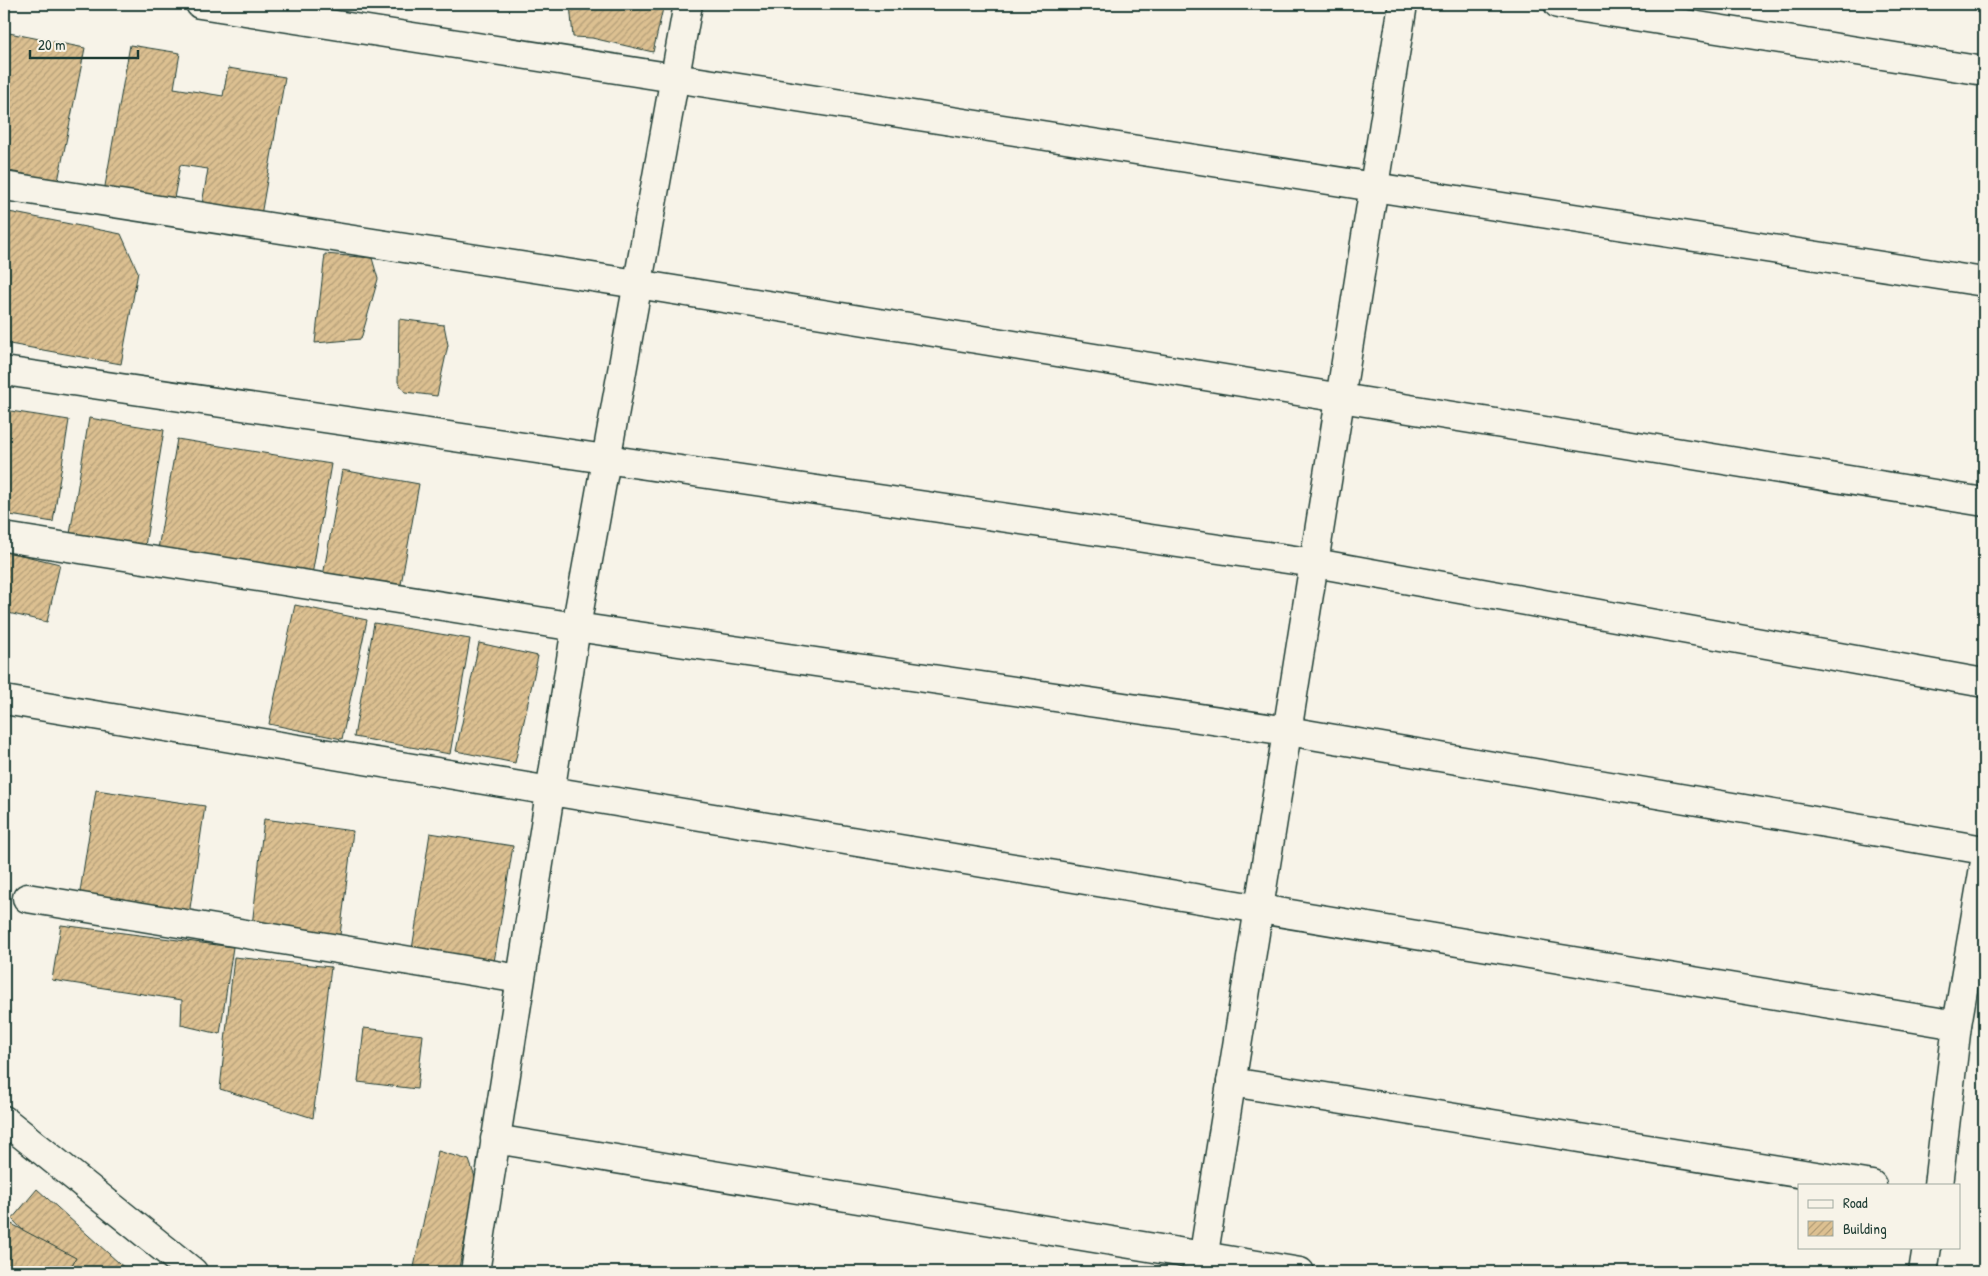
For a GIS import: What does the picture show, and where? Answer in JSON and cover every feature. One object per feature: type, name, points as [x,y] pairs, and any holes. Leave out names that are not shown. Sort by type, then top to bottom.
[{"type":"street","points":[[200,4],[1984,282]]},
{"type":"street","points":[[475,1272],[576,627],[688,4]]},
{"type":"street","points":[[1202,1264],[1403,4]]},
{"type":"street","points":[[1558,4],[1984,71]]},
{"type":"street","points":[[4,186],[637,284],[1984,502]]},
{"type":"street","points":[[4,372],[1315,563],[1984,683]]},
{"type":"street","points":[[4,537],[576,627],[1288,731],[1984,850]]},
{"type":"street","points":[[4,700],[1957,1025]]},
{"type":"street","points":[[1938,1184],[1957,1025],[1984,866]]},
{"type":"street","points":[[27,898],[520,978]]},
{"type":"street","points":[[1231,1082],[1866,1184]]},
{"type":"street","points":[[4,1120],[193,1272]]},
{"type":"street","points":[[495,1139],[1202,1264],[1300,1272]]},
{"type":"street","points":[[1923,1272],[1927,1248]]},
{"type":"building","points":[[570,4],[664,4],[653,52],[592,38],[573,37]]},
{"type":"building","points":[[4,32],[85,48],[58,181],[4,170]]},
{"type":"building","points":[[130,45],[180,53],[174,88],[223,96],[228,68],[285,77],[260,221],[201,210],[208,169],[180,165],[171,215],[102,203]]},
{"type":"building","points":[[4,211],[121,234],[138,272],[121,364],[4,343]]},
{"type":"building","points":[[325,254],[372,258],[378,279],[361,339],[315,343]]},
{"type":"building","points":[[399,319],[444,325],[448,345],[437,396],[405,392],[398,382]]},
{"type":"building","points":[[4,410],[69,420],[53,522],[4,514]]},
{"type":"building","points":[[89,418],[164,430],[145,546],[70,534]]},
{"type":"building","points":[[177,439],[331,464],[312,575],[158,549]]},
{"type":"building","points":[[342,470],[419,484],[400,590],[323,576]]},
{"type":"building","points":[[4,551],[60,564],[47,622],[4,612]]},
{"type":"building","points":[[295,605],[367,620],[342,739],[269,724]]},
{"type":"building","points":[[374,623],[470,639],[450,754],[354,737]]},
{"type":"building","points":[[479,643],[538,656],[515,763],[456,751]]},
{"type":"building","points":[[96,790],[205,806],[189,915],[79,898]]},
{"type":"building","points":[[264,819],[353,831],[339,943],[251,935]]},
{"type":"building","points":[[430,833],[513,846],[493,968],[411,956]]},
{"type":"building","points":[[61,925],[233,947],[220,1034],[181,1025],[182,1000],[52,980]]},
{"type":"building","points":[[234,957],[331,967],[313,1118],[220,1089]]},
{"type":"building","points":[[364,1028],[423,1035],[417,1089],[358,1082]]},
{"type":"building","points":[[438,1151],[469,1160],[477,1183],[458,1272],[413,1272]]},
{"type":"building","points":[[37,1189],[129,1272],[63,1272],[12,1219]]},
{"type":"building","points":[[4,1220],[76,1258],[68,1272],[4,1272]]}]
